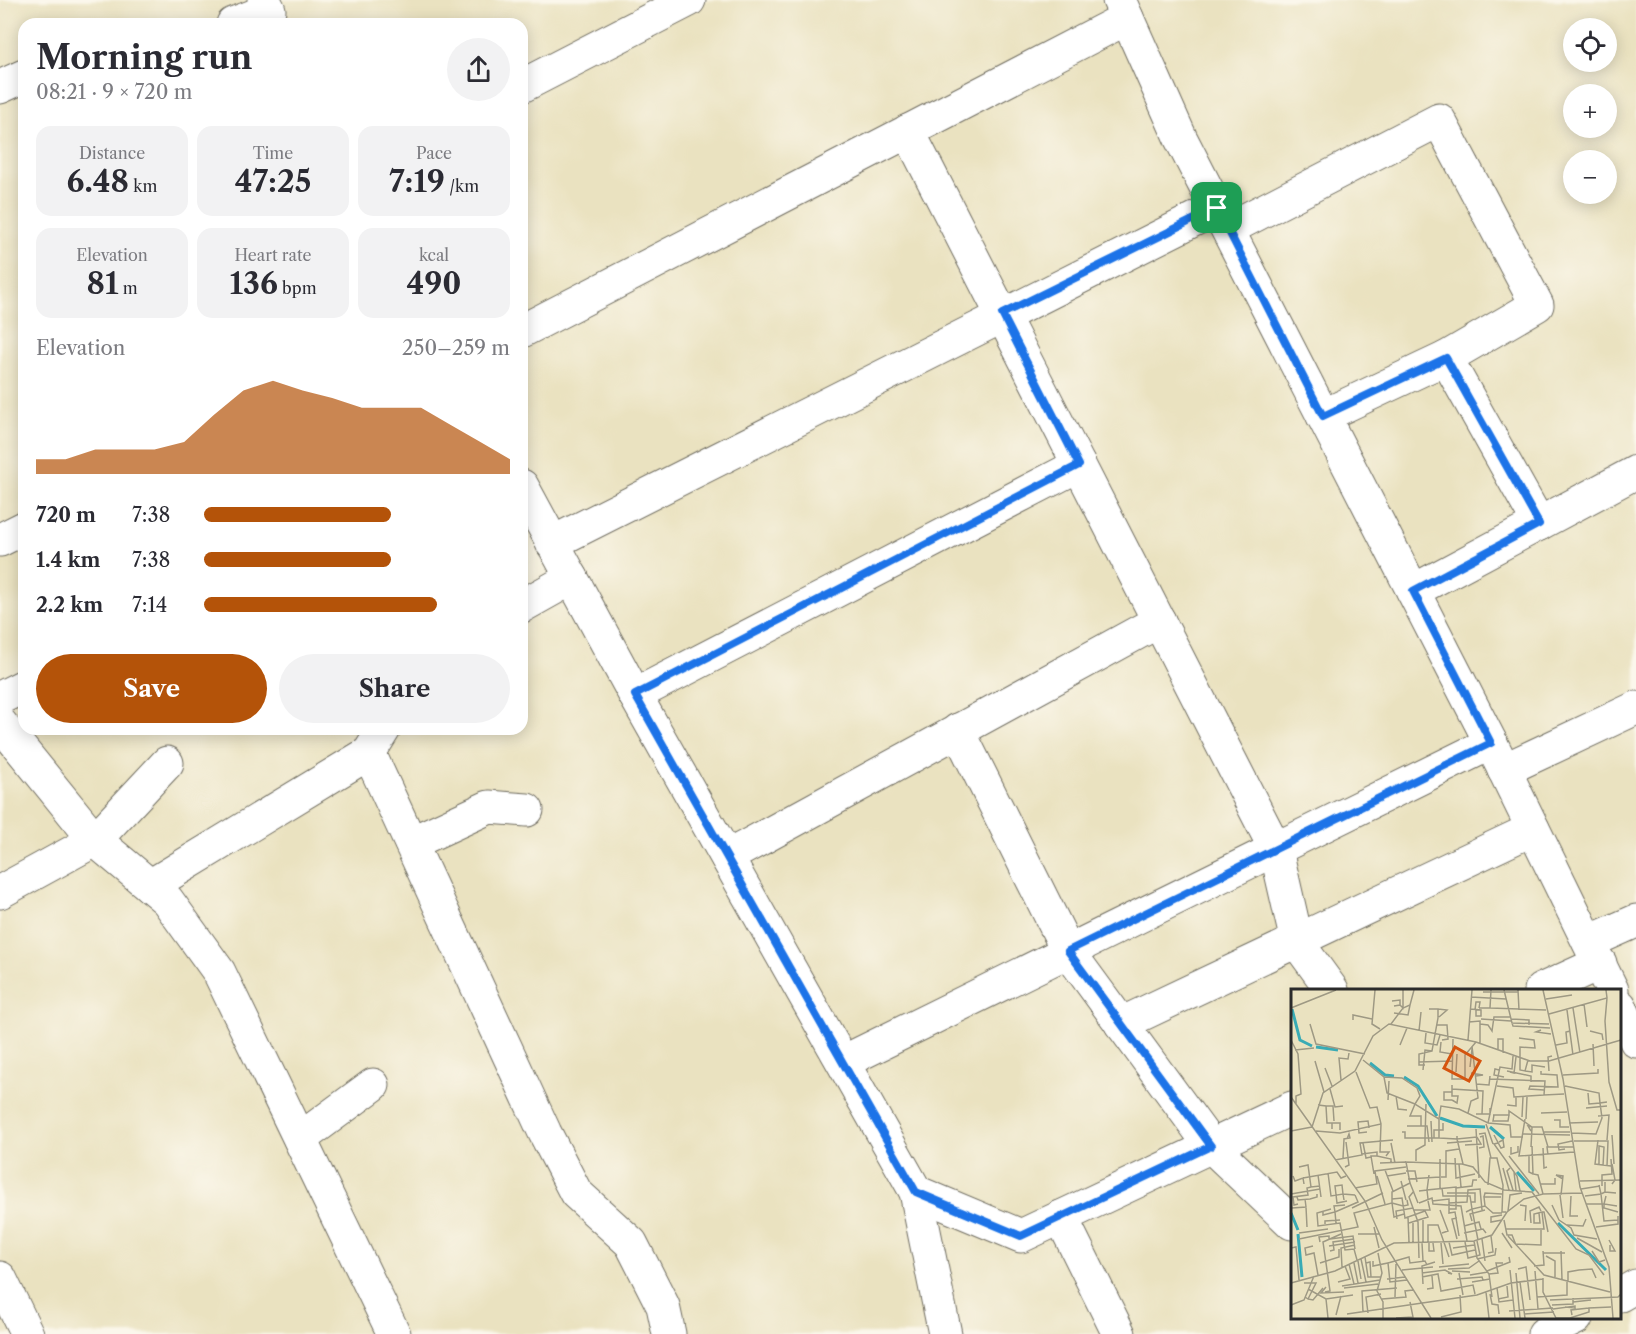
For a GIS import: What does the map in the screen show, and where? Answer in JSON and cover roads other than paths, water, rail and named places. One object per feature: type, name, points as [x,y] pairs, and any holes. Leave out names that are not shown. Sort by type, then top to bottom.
[{"type":"street","points":[[528,83],[689,0]]},
{"type":"street","points":[[248,18],[274,8]]},
{"type":"street","points":[[528,328],[908,131],[1123,9],[1181,139],[1497,756],[1600,965]]},
{"type":"street","points":[[0,87],[18,79]]},
{"type":"street","points":[[552,543],[1002,314],[1222,219],[1439,120],[1537,305],[1446,358],[1323,416]]},
{"type":"street","points":[[908,131],[1276,850],[1297,942],[1331,989]]},
{"type":"street","points":[[1446,358],[1539,524]]},
{"type":"street","points":[[635,695],[1079,465]]},
{"type":"street","points":[[1413,591],[1636,472]]},
{"type":"street","points":[[528,497],[635,695],[916,1192],[945,1334]]},
{"type":"street","points":[[0,540],[18,531]]},
{"type":"street","points":[[528,603],[572,578]]},
{"type":"street","points":[[727,857],[1159,621]]},
{"type":"street","points":[[0,698],[18,689]]},
{"type":"street","points":[[843,1062],[1276,850],[1497,756],[1636,708]]},
{"type":"street","points":[[0,723],[95,840],[167,900],[219,972],[394,1334]]},
{"type":"street","points":[[958,730],[1068,951],[1211,1146],[1291,1221]]},
{"type":"street","points":[[150,886],[377,741],[411,843],[544,1133],[576,1193],[632,1243],[663,1306],[669,1334]]},
{"type":"street","points":[[0,892],[95,840],[167,764]]},
{"type":"street","points":[[411,843],[489,807],[527,810]]},
{"type":"street","points":[[1121,1024],[1533,829]]},
{"type":"street","points":[[1543,989],[1600,965],[1636,921]]},
{"type":"street","points":[[1621,1008],[1636,1041]]},
{"type":"street","points":[[300,1139],[373,1085]]},
{"type":"street","points":[[916,1192],[1021,1236],[1291,1109]]},
{"type":"street","points":[[1061,1217],[1119,1334]]},
{"type":"street","points":[[0,1278],[27,1334]]},
{"type":"street","points":[[1621,1294],[1636,1286]]},
{"type":"street","points":[[1544,1334],[1572,1319]]}]
